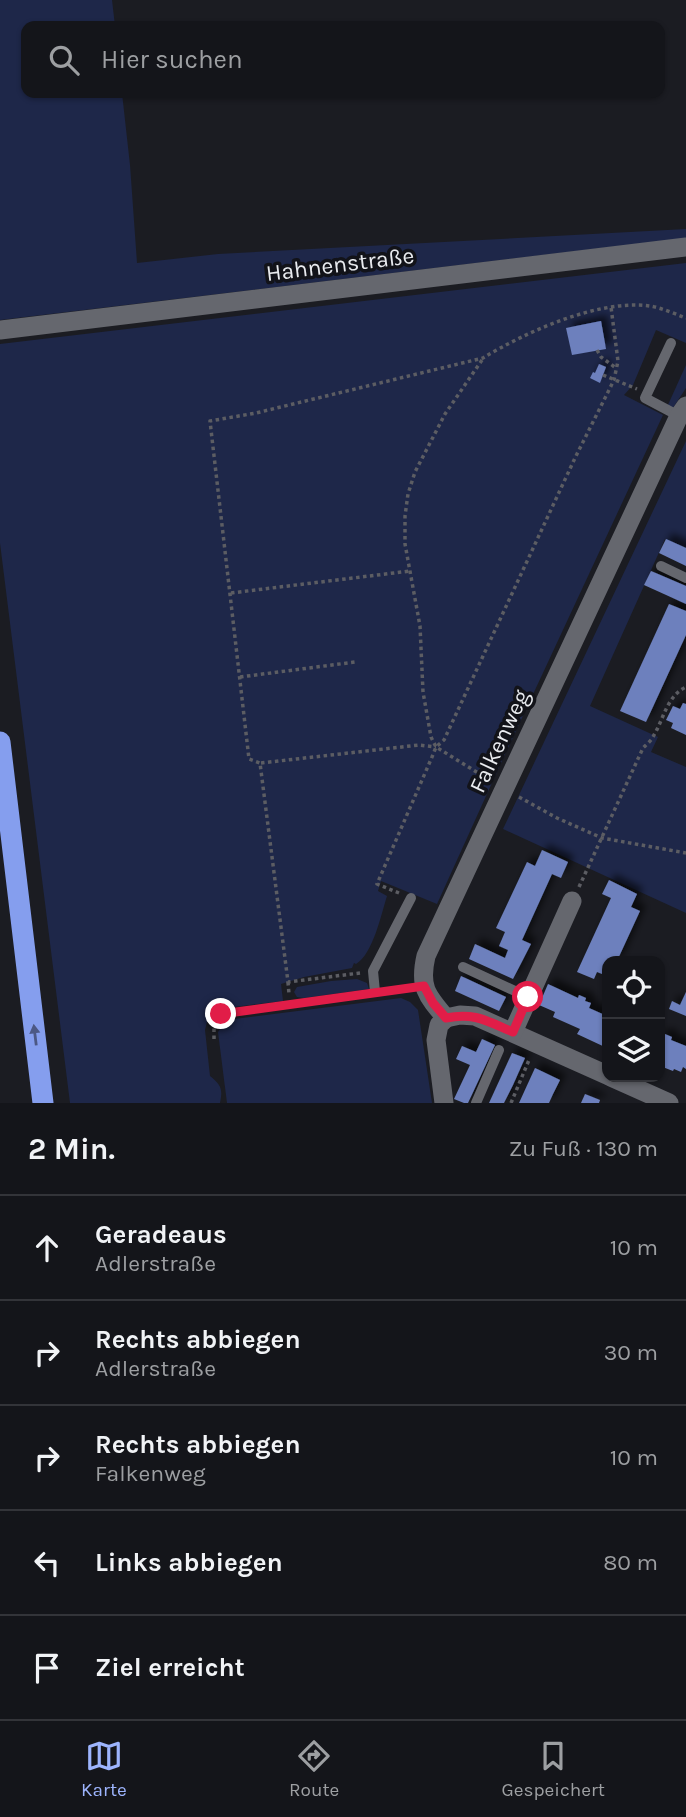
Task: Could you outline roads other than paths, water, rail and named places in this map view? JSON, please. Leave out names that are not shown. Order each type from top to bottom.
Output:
[{"type":"highway","points":[[0,742],[43,1103]]},
{"type":"street","name":"Hahnenstraße","points":[[0,330],[686,247]]},
{"type":"street","name":"Falkenweg","points":[[446,1018],[433,1003],[424,986],[426,956],[683,411]]},
{"type":"street","points":[[513,1032],[572,901]]},
{"type":"street","points":[[444,1103],[436,1040],[439,1025],[446,1018],[460,1015],[475,1016],[602,1073]]},
{"type":"street","points":[[622,1082],[669,1103]]},
{"type":"lane","points":[[671,343],[645,398],[683,411]]},
{"type":"lane","points":[[660,566],[686,578]]},
{"type":"lane","points":[[375,992],[373,971],[411,898]]},
{"type":"lane","points":[[463,967],[528,997]]},
{"type":"lane","points":[[476,1103],[499,1050]]}]
